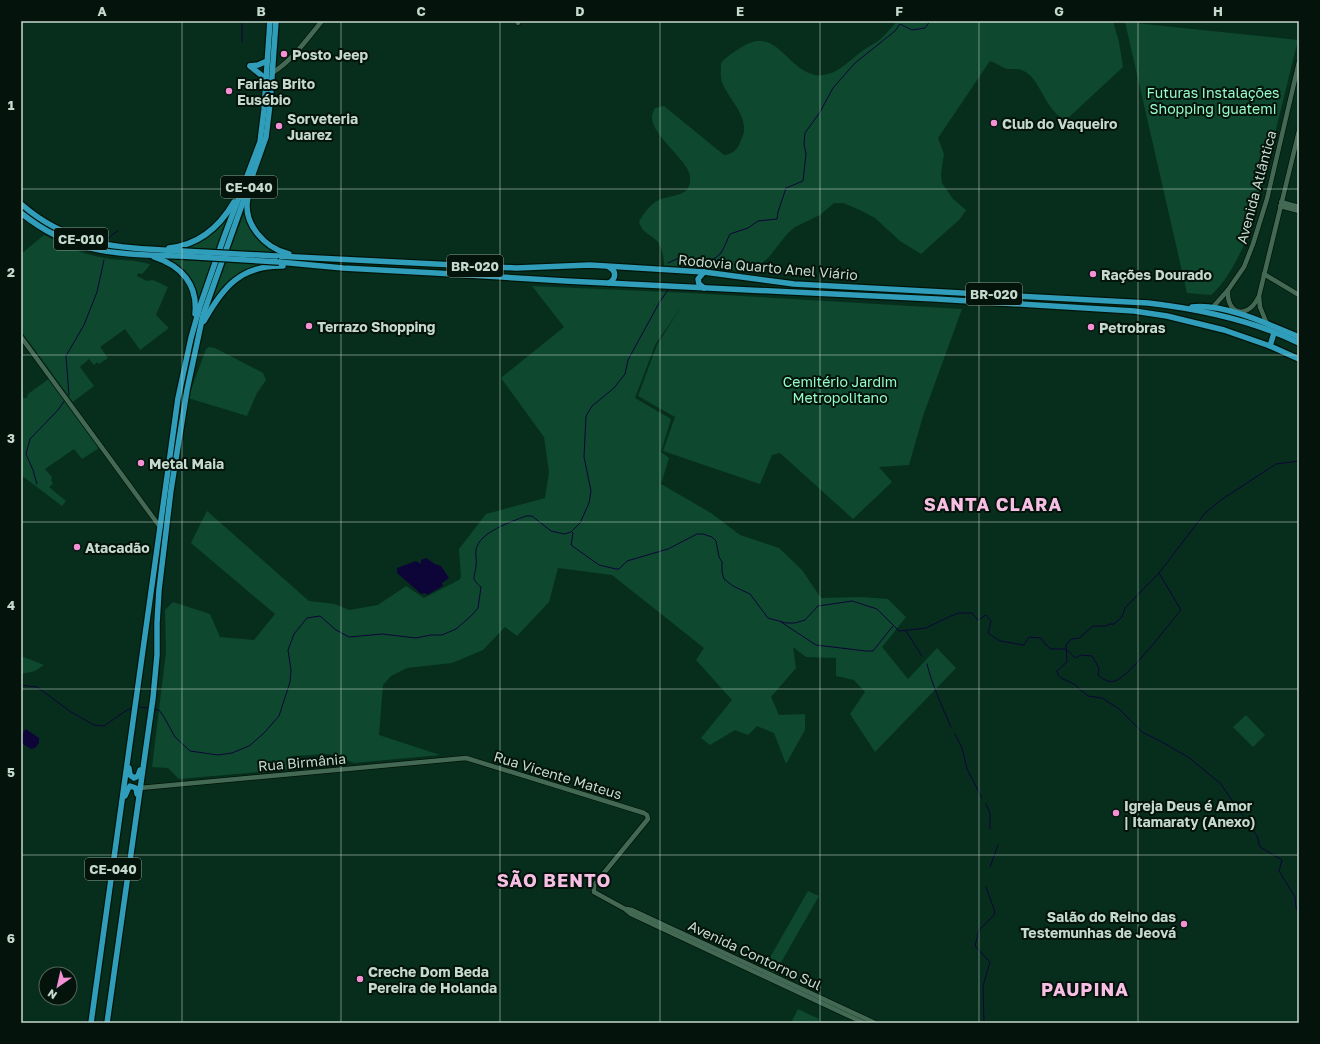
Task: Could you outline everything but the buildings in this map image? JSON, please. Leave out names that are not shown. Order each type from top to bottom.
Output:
[{"type":"highway","name":"CE-040","points":[[107,1023],[153,698],[157,655],[159,590],[166,527],[184,406],[203,315],[248,183],[260,142],[264,110],[270,21]]},
{"type":"highway","name":"CE-040","points":[[91,1023],[178,398],[190,338],[224,237],[248,183],[266,137],[276,21]]},
{"type":"highway","points":[[266,79],[250,66],[258,65],[267,60]]},
{"type":"highway","points":[[148,252],[184,245],[195,241],[211,231],[225,216],[248,183]]},
{"type":"highway","name":"BR-020","points":[[248,183],[248,212],[256,231],[264,242],[277,250],[301,257]]},
{"type":"highway","name":"CE-010","points":[[21,204],[45,222],[66,234],[108,246],[148,252],[173,266],[182,273],[192,287],[196,308],[190,338]]},
{"type":"highway","name":"CE-010","points":[[21,213],[46,230],[76,244],[109,252],[148,252]]},
{"type":"highway","name":"BR-020","points":[[148,252],[316,266]]},
{"type":"highway","name":"BR-020","points":[[182,254],[301,257]]},
{"type":"highway","name":"Rodovia Quarto Anel Viário","points":[[301,257],[516,268],[590,265],[704,272],[794,284],[1148,303],[1188,308],[1234,319],[1299,343]]},
{"type":"highway","points":[[451,264],[451,274]]},
{"type":"highway","points":[[200,328],[221,294],[231,284],[246,274],[262,268],[273,266],[316,266]]},
{"type":"highway","name":"Rodovia Quarto Anel Viário","points":[[316,266],[608,284],[1134,311],[1167,316],[1224,330],[1270,346],[1299,359]]},
{"type":"highway","points":[[607,267],[613,270],[615,275],[613,280],[608,284]]},
{"type":"highway","points":[[704,272],[698,279],[699,284],[704,288]]},
{"type":"highway","points":[[1020,296],[1020,304]]},
{"type":"highway","points":[[1073,299],[1074,308]]},
{"type":"highway","points":[[1188,308],[1213,307],[1267,324],[1299,337]]},
{"type":"highway","points":[[1270,346],[1274,333]]},
{"type":"highway","points":[[128,762],[129,774],[134,778],[139,775],[143,764]]},
{"type":"highway","points":[[122,801],[125,798],[128,788],[133,786],[137,789],[138,802]]},
{"type":"street","points":[[272,73],[290,59],[322,21]]},
{"type":"street","name":"Avenida Atlântica","points":[[1213,307],[1228,290],[1244,267],[1261,220],[1299,62]]},
{"type":"street","name":"Avenida Atlântica","points":[[1267,324],[1261,312],[1259,296],[1299,131]]},
{"type":"street","points":[[1281,204],[1299,208]]},
{"type":"street","points":[[1281,204],[1299,211]]},
{"type":"street","points":[[1264,274],[1299,295]]},
{"type":"street","points":[[1228,290],[1227,295],[1232,305],[1238,311],[1242,312],[1250,309],[1255,304],[1259,296]]},
{"type":"street","points":[[21,333],[143,501],[155,516],[158,518],[162,517]]},
{"type":"street","points":[[21,337],[87,424]]},
{"type":"street","points":[[143,501],[160,527]]},
{"type":"street","name":"Rua Birmânia","points":[[140,788],[466,758]]},
{"type":"street","name":"Rua Vicente Mateus","points":[[466,758],[644,813]]},
{"type":"street","name":"Avenida Contorno Sul","points":[[644,813],[648,816],[646,822],[593,887],[596,894],[625,909],[630,914],[864,1023]]},
{"type":"street","name":"Avenida Contorno Sul","points":[[625,909],[632,910],[875,1023]]},
{"type":"green space","points":[[897,21],[1113,21],[1119,42],[1123,67],[1067,119],[1057,114],[1052,109],[1037,85],[1028,74],[1019,69],[1007,69],[990,61],[938,138],[944,154],[941,173],[942,183],[953,199],[966,210],[960,219],[921,254],[900,241],[875,218],[843,203],[834,203],[820,215],[795,227],[787,234],[769,257],[753,269],[745,271],[664,266],[664,260],[659,243],[645,231],[639,222],[646,210],[657,201],[679,195],[684,192],[690,184],[690,177],[689,172],[680,159],[655,129],[652,117],[655,108],[664,106],[724,155],[731,153],[737,149],[740,143],[744,133],[744,124],[721,80],[721,63],[728,56],[742,47],[754,42],[764,41],[780,50],[805,71],[815,75],[826,74],[840,69],[865,49],[878,41]]},
{"type":"green space","name":"Futuras Instalações Shopping Iguatemi","points":[[1125,22],[1298,40],[1251,230],[1229,273],[1211,295],[1187,293]]},
{"type":"green space","points":[[246,208],[253,228],[259,239],[277,253],[230,250]]},
{"type":"green space","points":[[228,219],[216,249],[183,248],[210,235]]},
{"type":"green space","points":[[44,235],[69,247],[102,258],[136,261],[150,264],[142,274],[138,273],[137,276],[147,281],[153,280],[168,287],[156,315],[169,328],[140,350],[125,329],[100,347],[108,358],[99,364],[97,362],[94,365],[89,359],[80,367],[94,386],[73,402],[21,331],[21,254]]},
{"type":"green space","points":[[165,259],[213,262],[198,305],[196,292]]},
{"type":"green space","points":[[226,262],[266,264],[240,274],[234,278],[211,304]]},
{"type":"green space","name":"Cemitério Jardim Metropolitano","points":[[532,286],[690,293],[962,309],[923,416],[909,465],[879,467],[892,482],[853,519],[780,453],[772,455],[760,484],[663,451],[675,417],[638,396],[657,345],[681,307],[655,345],[635,398],[671,419],[661,452],[669,458],[661,484],[711,513],[740,535],[779,548],[802,570],[821,598],[861,597],[888,599],[906,617],[882,647],[908,679],[937,648],[956,668],[875,752],[850,714],[865,692],[854,680],[836,676],[836,658],[806,657],[793,647],[796,668],[771,697],[779,715],[805,714],[805,730],[786,764],[774,733],[757,726],[748,735],[735,730],[710,745],[701,738],[732,700],[696,660],[704,648],[612,575],[558,568],[549,602],[517,636],[505,627],[483,650],[452,663],[407,668],[391,676],[383,685],[379,735],[440,755],[354,763],[329,754],[292,756],[303,768],[179,779],[168,768],[152,767],[166,652],[165,610],[173,602],[210,614],[220,637],[254,640],[275,614],[191,543],[207,511],[309,601],[335,604],[349,610],[378,605],[406,586],[424,598],[459,580],[461,577],[459,549],[486,514],[545,498],[549,472],[544,437],[501,378],[564,327]]},
{"type":"green space","points":[[209,347],[215,348],[263,373],[266,380],[257,393],[247,416],[188,398],[206,349]]},
{"type":"green space","points":[[50,378],[99,448],[82,459],[74,449],[45,469],[52,477],[51,480],[53,484],[49,487],[66,501],[62,506],[21,475],[21,386],[23,398],[27,398],[28,394]]},
{"type":"green space","points":[[21,656],[44,665],[35,671],[21,674]]},
{"type":"green space","points":[[1246,715],[1265,735],[1253,747],[1233,727]]},
{"type":"green space","points":[[808,891],[819,896],[775,973],[764,968]]},
{"type":"green space","points":[[798,1009],[819,1019],[817,1023],[791,1023]]},
{"type":"shaded area","points":[[426,558],[441,566],[449,578],[442,583],[443,586],[427,595],[425,593],[421,594],[397,573],[397,568],[416,561],[421,564],[421,560]]},
{"type":"shaded area","points":[[26,729],[39,738],[39,743],[35,748],[31,749],[21,743],[23,732]]},
{"type":"waterway","points":[[242,21],[242,42]]},
{"type":"waterway","points":[[668,263],[681,257],[696,262],[716,258],[720,254],[730,234],[748,228],[758,221],[777,219],[786,188],[803,181],[806,154],[804,144],[805,133],[820,112],[833,88],[855,63],[895,31],[900,24],[912,30],[925,28],[930,21]]},
{"type":"waterway","points":[[108,239],[118,231]]},
{"type":"waterway","points":[[69,395],[66,356],[84,325],[97,292],[104,260]]},
{"type":"waterway","points":[[153,709],[159,710],[175,737],[190,751],[218,755],[232,753],[249,746],[263,734],[279,716],[290,682],[291,670],[288,650],[294,634],[307,618],[320,616],[336,630],[349,637],[382,634],[416,638],[431,635],[442,635],[456,629],[478,608],[481,587],[475,581],[474,577],[476,550],[478,544],[483,538],[496,528],[526,516],[532,516],[551,531],[564,534],[571,532],[580,523],[589,503],[591,491],[584,457],[586,416],[592,406],[614,388],[625,374],[628,360],[659,303],[668,290]]},
{"type":"waterway","points":[[37,484],[26,454],[30,439],[58,410],[65,400]]},
{"type":"waterway","points":[[1299,461],[1276,464],[1221,500],[1205,513],[1159,573],[1125,608],[1122,617],[1114,624],[1106,626],[1093,626],[1079,638],[1069,641],[1066,645],[1067,662],[1057,671],[1061,678],[1074,684],[1088,696],[1102,698],[1119,709],[1142,732],[1188,757],[1220,783],[1257,836],[1260,847],[1282,860],[1279,871],[1295,897],[1299,915]]},
{"type":"waterway","points":[[572,532],[571,545],[599,565],[616,569],[619,569],[627,561],[668,549],[697,534],[703,534],[712,537],[716,541],[719,557],[722,562],[724,579],[733,586],[750,594],[768,618],[786,623],[795,623],[805,620],[818,606],[852,601],[877,609],[899,631],[926,628],[959,613],[972,613],[978,620],[986,615],[991,621],[988,633],[1000,641],[1024,645],[1029,637],[1041,638],[1051,649],[1066,649],[1075,658],[1081,655],[1092,656],[1099,668],[1098,675],[1108,681],[1115,681],[1122,677],[1149,649],[1181,610],[1159,573]]},
{"type":"waterway","points":[[781,622],[816,645],[866,651],[873,651],[893,626]]},
{"type":"waterway","points":[[906,631],[922,656]]},
{"type":"waterway","points":[[927,664],[934,688],[951,727]]},
{"type":"waterway","points":[[21,685],[37,687],[71,712],[94,725],[104,726],[133,707]]},
{"type":"waterway","points":[[138,707],[148,708]]},
{"type":"waterway","points":[[955,734],[962,748],[967,769],[982,798]]},
{"type":"waterway","points":[[986,804],[990,813],[990,829]]},
{"type":"waterway","points":[[990,867],[998,845]]},
{"type":"waterway","points":[[984,1023],[983,986],[990,962],[975,946],[979,930],[994,915],[995,912],[986,887]]},
{"type":"place","name":"Posto Jeep","points":[[284,54]]},
{"type":"place","name":"Farias Brito Eusébio","points":[[229,91]]},
{"type":"place","name":"Club do Vaqueiro","points":[[994,123]]},
{"type":"place","name":"Sorveteria Juarez","points":[[279,126]]},
{"type":"place","name":"Rações Dourado","points":[[1093,274]]},
{"type":"place","name":"Terrazo Shopping","points":[[309,326]]},
{"type":"place","name":"Petrobras","points":[[1091,327]]},
{"type":"place","name":"Metal Maia","points":[[141,463]]},
{"type":"place","name":"Atacadão","points":[[77,547]]},
{"type":"place","name":"Igreja Deus é Amor | Itamaraty (Anexo)","points":[[1116,813]]},
{"type":"place","name":"Salão do Reino das Testemunhas de Jeová","points":[[1184,924]]},
{"type":"place","name":"Creche Dom Beda Pereira de Holanda","points":[[360,979]]},
{"type":"district","name":"SANTA CLARA","points":[[993,504]]},
{"type":"district","name":"SÃO BENTO","points":[[554,880]]},
{"type":"district","name":"PAUPINA","points":[[1085,989]]}]
